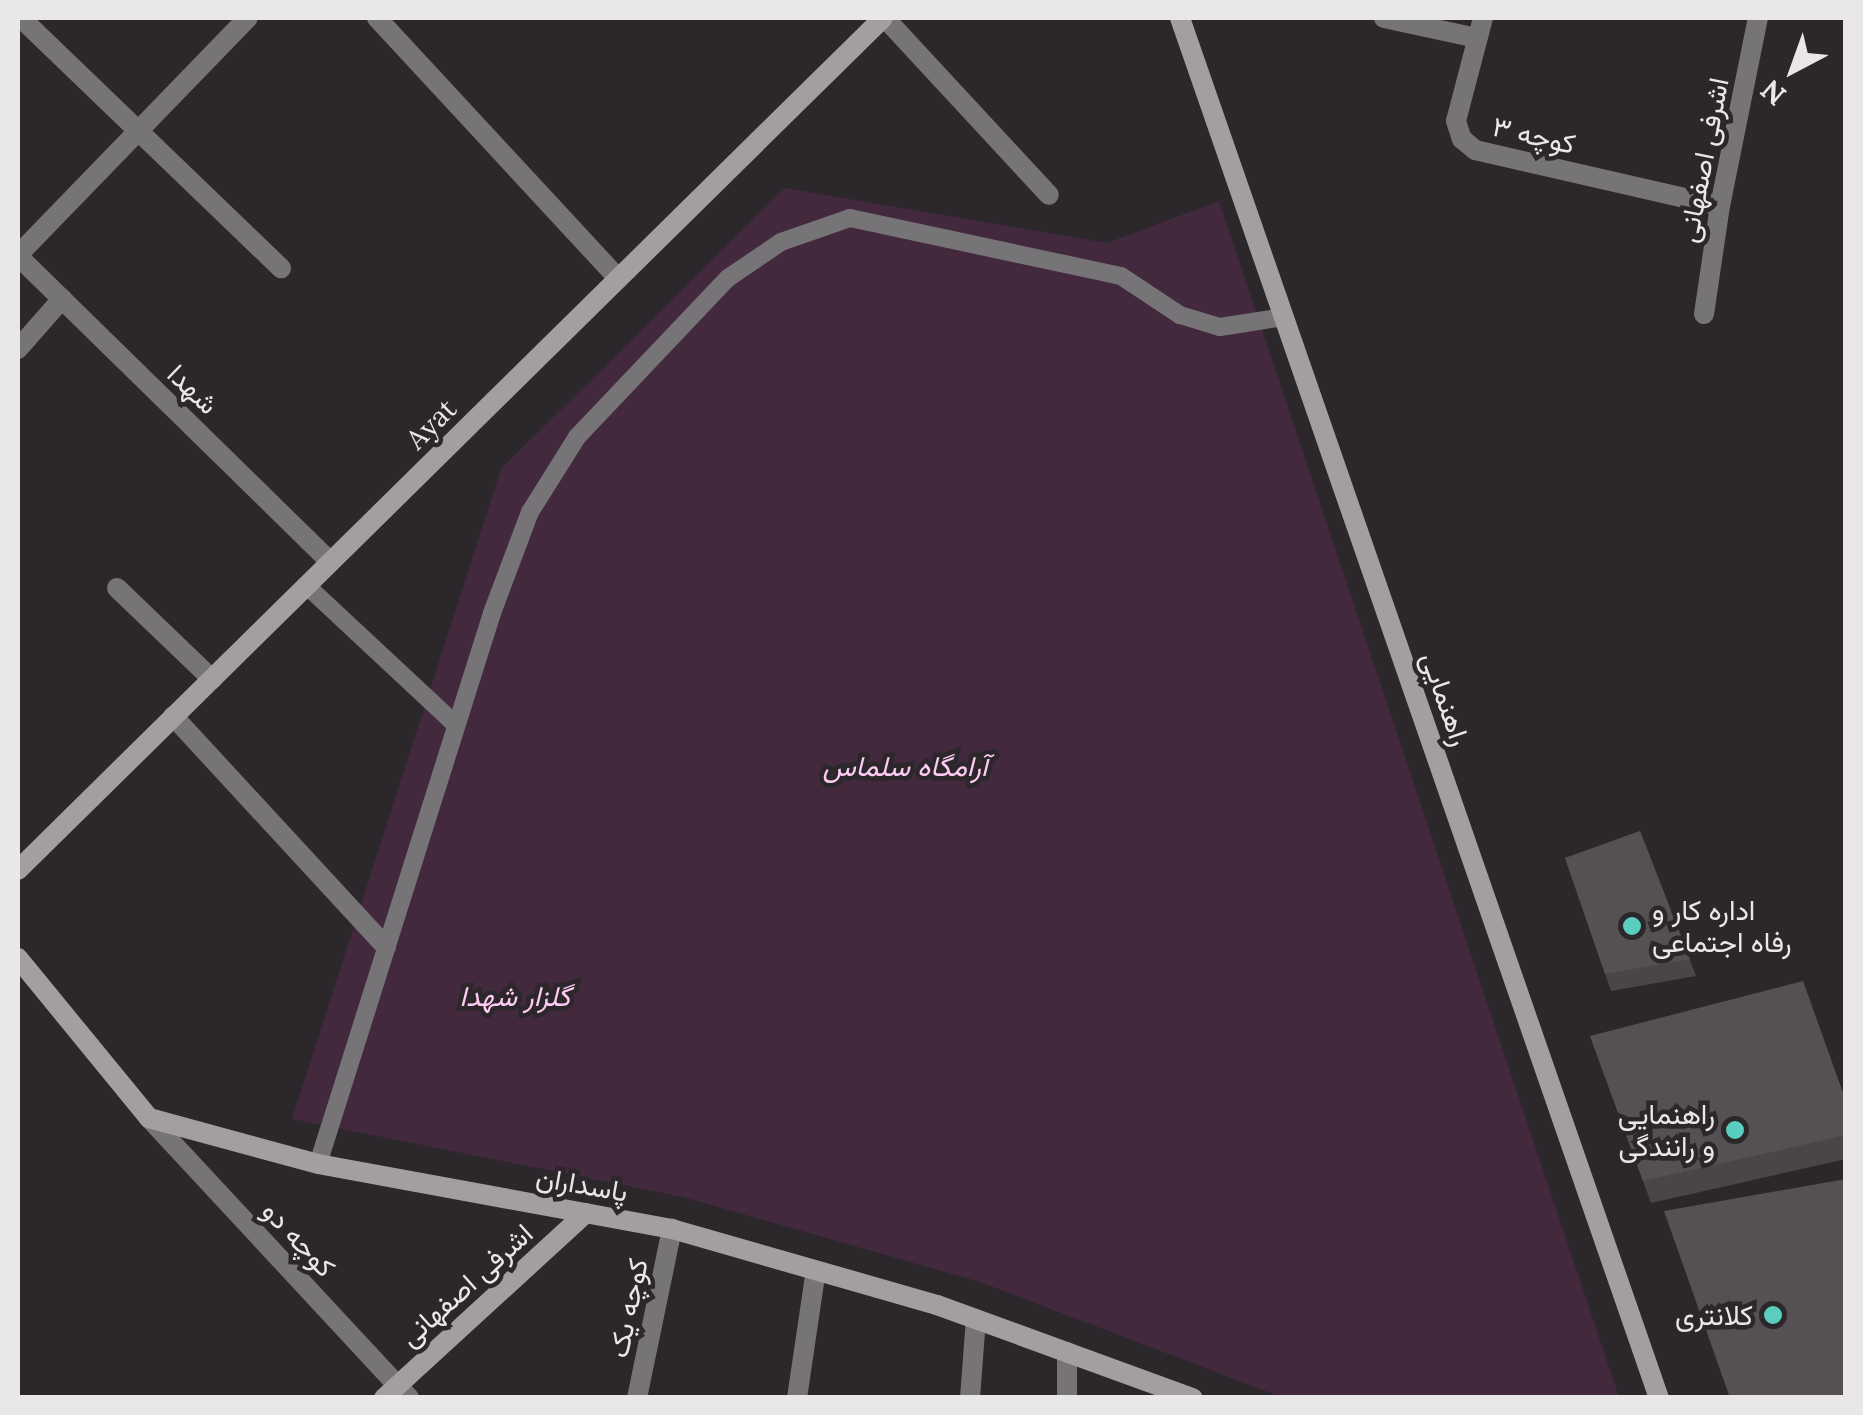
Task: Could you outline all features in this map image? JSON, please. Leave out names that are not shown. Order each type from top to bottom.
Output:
[{"type":"street","points":[[21,18],[282,268]]},
{"type":"street","points":[[18,255],[248,18]]},
{"type":"street","points":[[377,18],[618,278]]},
{"type":"street","points":[[884,18],[1049,195]]},
{"type":"street","name":"Ayat","points":[[18,870],[884,18]]},
{"type":"street","name":"راهنمایی","points":[[1180,18],[1660,1398]]},
{"type":"street","points":[[1384,18],[1480,28]]},
{"type":"street","name":"اشرفی اصفهانی","points":[[1704,314],[1720,206],[1758,18]]},
{"type":"street","name":"کوچه ۳","points":[[1480,28],[1456,120],[1462,139],[1475,150],[1720,206]]},
{"type":"street","name":"شهدا","points":[[18,255],[330,562]]},
{"type":"street","points":[[18,349],[62,299]]},
{"type":"street","points":[[117,588],[212,678]]},
{"type":"street","points":[[173,716],[386,947]]},
{"type":"street","points":[[18,958],[149,1118]]},
{"type":"street","name":"پاسداران","points":[[149,1118],[318,1164],[672,1229],[976,1319],[1185,1396]]},
{"type":"street","name":"کوچه دو","points":[[149,1118],[397,1393]]},
{"type":"street","name":"اشرفی اصفهانی","points":[[397,1393],[586,1213]]},
{"type":"street","name":"کوچه یک","points":[[637,1398],[672,1229]]},
{"type":"street","points":[[797,1398],[816,1270]]},
{"type":"street","points":[[970,1398],[976,1319]]},
{"type":"street","points":[[1067,1352],[1068,1398]]},
{"type":"lane","points":[[318,1164],[456,725],[530,512],[576,437],[728,278],[781,242],[850,218],[1121,276],[1180,315],[1220,326],[1284,316]]},
{"type":"lane","points":[[306,585],[456,725]]},
{"type":"green space","name":"آرامگاه سلماس","points":[[785,188],[1107,243],[1219,201],[1619,1397],[1281,1397],[980,1282],[683,1197],[292,1119],[501,469]]},
{"type":"building","name":"اداره کار و رفاه اجتماعی","points":[[1640,831],[1690,959],[1605,974],[1565,858]]},
{"type":"building","name":"راهنمایی و رانندگی","points":[[1803,981],[1846,1101],[1846,1135],[1643,1181],[1590,1036]]},
{"type":"building","name":"کلانتری","points":[[1846,1179],[1846,1398],[1730,1398],[1664,1211]]},
{"type":"place","name":"اداره کار و رفاه اجتماعی","points":[[1632,926]]},
{"type":"place","name":"راهنمایی و رانندگی","points":[[1735,1130]]},
{"type":"place","name":"کلانتری","points":[[1773,1315]]},
{"type":"park label","name":"گلزار شهدا","points":[[515,996]]}]
